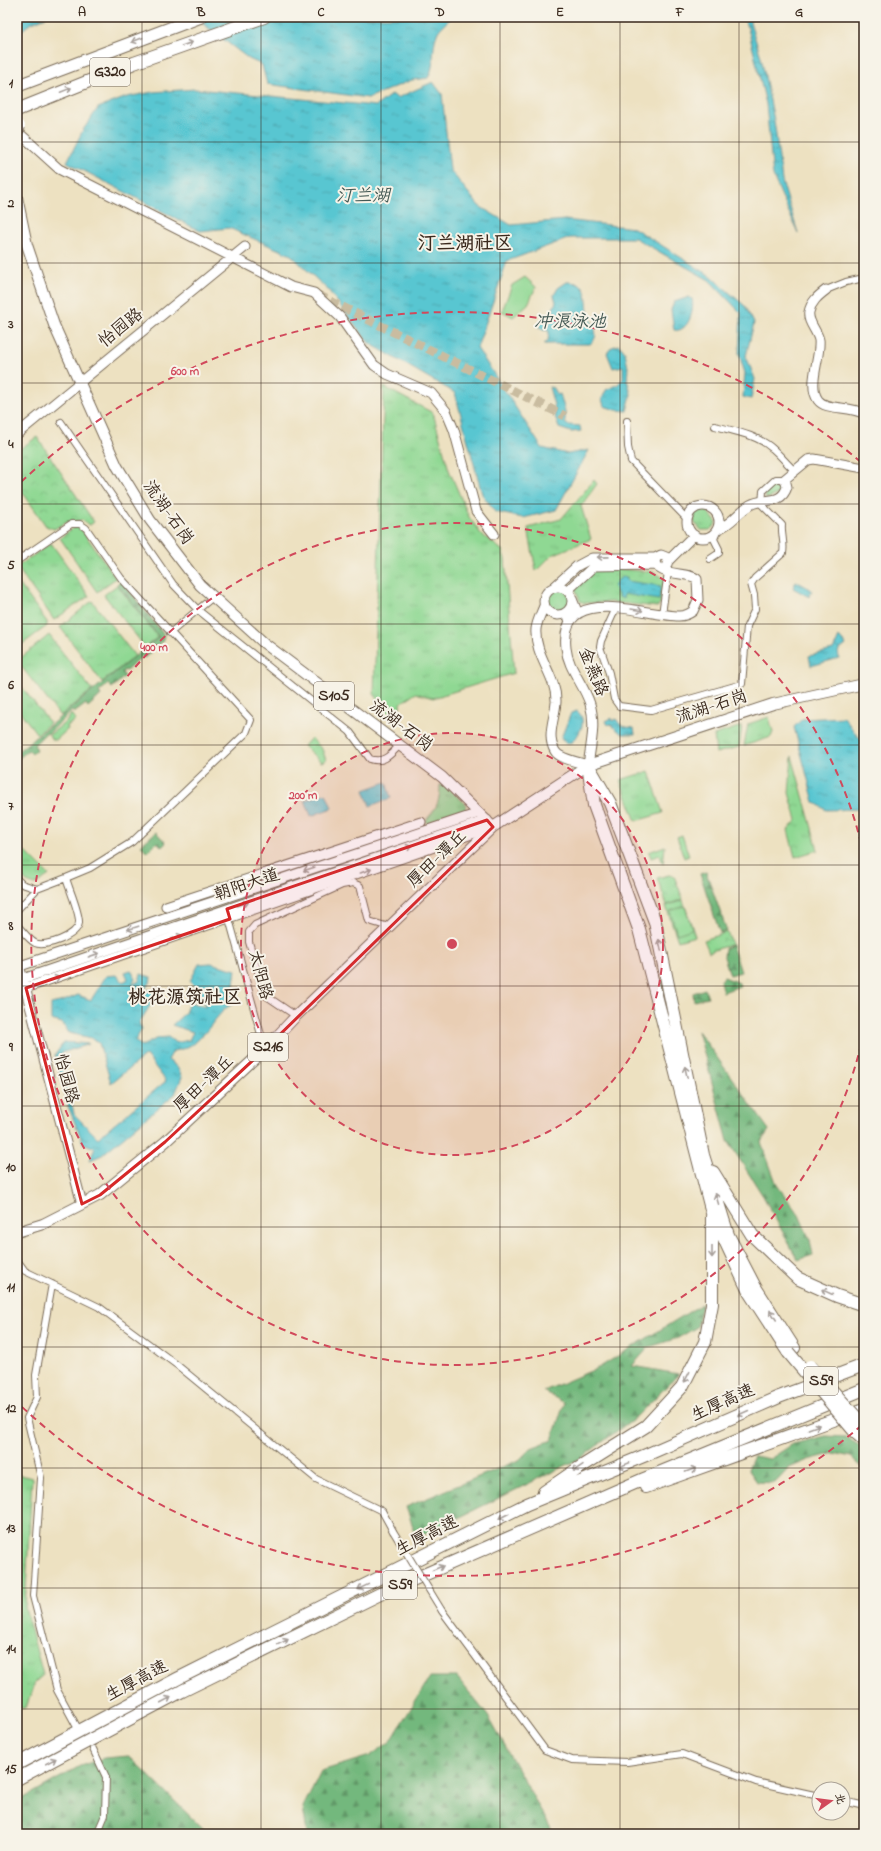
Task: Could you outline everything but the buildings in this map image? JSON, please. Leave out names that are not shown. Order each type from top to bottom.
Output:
[{"type":"highway","name":"G320","points":[[17,86],[200,17]]},
{"type":"highway","name":"G320","points":[[17,110],[134,63],[264,17]]},
{"type":"highway","points":[[18,129],[23,117],[49,96]]},
{"type":"highway","points":[[588,765],[610,803],[655,922],[703,1155],[728,1235],[755,1287],[791,1350]]},
{"type":"highway","points":[[588,765],[594,805],[639,929],[712,1213],[749,1292],[791,1350],[862,1432]]},
{"type":"highway","points":[[703,1155],[752,1235],[797,1278],[837,1296],[864,1305]]},
{"type":"highway","points":[[527,1504],[579,1468],[646,1426],[682,1386],[705,1342],[712,1304],[712,1213]]},
{"type":"highway","name":"生厚高速","points":[[17,1764],[179,1678],[527,1504],[646,1455],[779,1397],[864,1365]]},
{"type":"highway","name":"生厚高速","points":[[17,1779],[182,1691],[380,1594],[644,1479],[864,1389]]},
{"type":"highway","points":[[536,1526],[864,1409]]},
{"type":"main road","name":"流湖-石岗","points":[[17,197],[29,252],[54,325],[117,466],[150,520],[200,585],[264,644],[442,777],[490,823],[588,765],[772,704],[864,684]]},
{"type":"main road","name":"厚田-潭丘","points":[[17,1232],[43,1224],[100,1195],[165,1142],[265,1049],[296,1016],[389,927],[490,823]]},
{"type":"street","points":[[18,129],[59,169],[291,287],[314,293],[340,317],[374,365],[387,374],[431,393],[446,411],[454,430],[476,511],[494,534]]},
{"type":"street","name":"怡园路","points":[[17,434],[245,247]]},
{"type":"street","points":[[864,278],[846,282],[826,290],[818,296],[809,312],[810,322],[819,340],[815,365],[815,393],[818,400],[822,404],[853,409],[864,414]]},
{"type":"street","points":[[627,421],[628,447],[631,461],[687,519],[689,529],[693,534],[704,538],[710,537],[718,529],[727,526],[750,505],[762,501],[774,501],[782,497],[787,487],[785,479]]},
{"type":"street","points":[[62,422],[173,584],[198,610],[350,732],[370,759],[381,761],[388,757],[400,745]]},
{"type":"street","points":[[715,426],[740,432],[763,442],[772,448],[795,471]]},
{"type":"street","points":[[616,608],[601,641],[600,647],[610,673],[614,699],[620,706],[651,710],[742,684],[747,626],[755,609],[754,595],[750,584],[783,553],[784,547],[781,537],[782,525],[765,509],[762,501],[765,487],[776,479],[785,479],[808,460],[814,459],[864,468]]},
{"type":"street","points":[[687,519],[689,514],[698,507],[708,506],[717,513],[719,518],[718,529],[714,539],[719,549],[719,553],[710,559]]},
{"type":"street","points":[[17,561],[64,528],[71,524],[80,524],[92,534],[121,578],[170,633],[178,639],[245,712],[250,720],[246,733],[132,842],[90,868],[37,889],[17,910]]},
{"type":"street","points":[[663,614],[666,566],[693,534]]},
{"type":"street","name":"金燕路","points":[[571,598],[581,607],[616,608],[680,616],[687,615],[696,608],[699,587],[697,579],[666,566],[592,558],[577,566],[554,587],[546,592],[544,596],[546,608],[540,628],[544,649],[555,674],[558,686],[559,709],[555,742],[562,752],[588,765]]},
{"type":"street","name":"金燕路","points":[[546,608],[554,615],[563,614],[570,608],[571,598],[594,566],[666,566]]},
{"type":"street","name":"金燕路","points":[[554,587],[564,588],[576,609],[566,624],[560,637],[564,659],[586,702],[590,721],[588,765]]},
{"type":"street","points":[[170,633],[213,597]]},
{"type":"street","name":"金燕路","points":[[588,765],[593,730],[590,703],[569,663],[566,649],[566,633],[569,624],[580,613],[596,607]]},
{"type":"street","name":"朝阳大道","points":[[18,965],[479,813]]},
{"type":"street","points":[[166,906],[421,822]]},
{"type":"street","points":[[21,990],[230,919],[490,823]]},
{"type":"street","name":"朝阳大道","points":[[20,980],[291,887],[490,823]]},
{"type":"street","points":[[17,925],[33,942],[40,944],[70,936],[75,932],[79,921],[66,878]]},
{"type":"street","points":[[17,879],[22,884],[37,889]]},
{"type":"street","points":[[296,1016],[265,995],[249,942],[249,932],[255,925],[342,884],[353,883],[360,886],[369,921],[389,927]]},
{"type":"street","points":[[291,887],[306,901]]},
{"type":"street","name":"太阳路","points":[[227,909],[265,1049]]},
{"type":"street","name":"怡园路","points":[[18,965],[21,990],[82,1204]]},
{"type":"street","points":[[17,1260],[25,1271],[99,1306],[176,1365],[316,1479],[382,1511],[393,1532],[442,1611],[545,1750],[572,1760],[627,1762],[682,1754],[756,1782],[811,1794]]},
{"type":"street","points":[[52,1284],[36,1376],[37,1397],[27,1418],[41,1478],[33,1596],[57,1690],[77,1727]]},
{"type":"street","points":[[93,1749],[106,1777],[105,1815],[97,1834]]},
{"type":"street","points":[[851,1803],[861,1805],[864,1808]]},
{"type":"highlighted area","points":[[487,820],[493,827],[265,1049],[165,1142],[100,1195],[82,1204],[26,988],[230,919],[227,909]]},
{"type":"green space","points":[[525,277],[536,287],[528,304],[513,317],[502,311],[512,285]]},
{"type":"green space","points":[[384,387],[433,413],[449,470],[469,517],[481,534],[502,550],[505,559],[514,673],[433,698],[416,693],[402,702],[394,719],[374,694]]},
{"type":"green space","points":[[37,437],[94,522],[90,525],[82,520],[67,522],[54,529],[46,526],[17,484],[17,451]]},
{"type":"green space","points":[[594,480],[597,484],[581,506],[591,539],[552,555],[536,571],[528,528],[561,519]]},
{"type":"green space","points":[[776,482],[783,486],[782,492],[766,499],[765,492]]},
{"type":"green space","points":[[704,507],[717,523],[710,530],[701,530],[694,522],[695,514]]},
{"type":"green space","points":[[76,526],[81,529],[116,578],[97,592],[60,538]]},
{"type":"green space","points":[[51,543],[89,596],[54,620],[17,567]]},
{"type":"green space","points":[[605,568],[654,572],[665,579],[660,605],[657,607],[612,602],[584,603],[580,601],[575,588],[595,570]]},
{"type":"green space","points":[[121,580],[164,635],[162,642],[144,658],[143,655],[126,671],[124,670],[122,673],[125,676],[112,688],[108,684],[99,692],[101,695],[88,707],[86,704],[74,713],[72,711],[48,734],[46,733],[34,745],[37,749],[32,754],[28,750],[17,760],[17,752],[159,637],[117,584]]},
{"type":"green space","points":[[17,581],[47,622],[47,626],[17,648]]},
{"type":"green space","points":[[117,585],[158,637],[145,647],[104,595]]},
{"type":"green space","points":[[558,588],[563,589],[569,595],[569,605],[563,611],[558,612],[553,611],[547,605],[546,600],[547,595],[553,589]]},
{"type":"green space","points":[[92,601],[135,656],[102,682],[60,627]]},
{"type":"green space","points":[[49,635],[92,690],[60,716],[17,661]]},
{"type":"green space","points":[[17,681],[50,723],[37,734],[17,708]]},
{"type":"green space","points":[[71,714],[76,720],[67,726],[68,729],[56,740],[52,740],[49,735],[67,721]]},
{"type":"green space","points":[[769,717],[773,732],[771,737],[744,746],[748,724]]},
{"type":"green space","points":[[742,726],[739,747],[716,753],[714,735]]},
{"type":"green space","points":[[311,738],[322,749],[326,760],[321,762],[304,746]]},
{"type":"green space","points":[[792,756],[818,850],[795,857],[788,830],[797,820],[789,793]]},
{"type":"green space","points":[[649,771],[663,813],[636,821],[620,780]]},
{"type":"green space","points":[[440,785],[444,785],[466,804],[467,813],[428,827],[426,820],[433,812],[437,804]]},
{"type":"green space","points":[[156,832],[166,843],[162,847],[157,842],[147,852],[141,845]]},
{"type":"green space","points":[[682,835],[689,856],[684,858],[677,837]]},
{"type":"green space","points":[[665,846],[663,864],[660,855],[651,858],[649,852]]},
{"type":"green space","points":[[25,851],[49,875],[35,885],[27,882],[17,873],[17,858]]},
{"type":"green space","points":[[706,872],[727,931],[720,933],[700,874]]},
{"type":"green space","points":[[669,875],[674,876],[683,899],[667,905],[657,878]]},
{"type":"green space","points":[[683,900],[695,936],[678,941],[666,906]]},
{"type":"green space","points":[[685,906],[692,929],[677,934],[670,911]]},
{"type":"green space","points":[[727,932],[732,944],[709,952],[704,940]]},
{"type":"green space","points":[[732,945],[741,972],[730,975],[724,957],[725,948]]},
{"type":"green space","points":[[724,977],[739,983],[740,986],[723,992],[720,982]]},
{"type":"green space","points":[[705,989],[708,997],[694,1001],[693,993]]},
{"type":"green space","points":[[698,1031],[769,1130],[761,1142],[777,1185],[799,1215],[810,1240],[813,1255],[798,1260],[763,1196],[728,1141]]},
{"type":"green space","points":[[702,1304],[697,1327],[678,1338],[649,1347],[632,1366],[679,1374],[637,1416],[581,1458],[417,1538],[406,1507],[519,1460],[531,1448],[552,1440],[564,1403],[544,1391],[600,1367]]},
{"type":"green space","points":[[826,1436],[845,1437],[862,1447],[864,1449],[864,1469],[851,1457],[834,1453],[808,1460],[789,1468],[775,1483],[757,1482],[748,1469],[754,1456],[770,1459],[793,1444]]},
{"type":"green space","points":[[17,1474],[32,1478],[25,1608],[43,1675],[35,1682],[26,1708],[17,1708]]},
{"type":"green space","points":[[430,1677],[457,1677],[488,1716],[554,1834],[307,1834],[303,1807],[321,1771],[370,1756],[391,1741]]},
{"type":"green space","points":[[129,1756],[208,1834],[17,1834],[17,1802],[80,1766],[104,1758]]},
{"type":"water","points":[[17,17],[46,17],[31,23],[17,34]]},
{"type":"water","points":[[194,17],[452,17],[441,27],[437,34],[434,45],[432,67],[428,78],[412,80],[368,98],[267,84],[262,65],[249,59]]},
{"type":"water","points":[[741,17],[750,17],[750,23],[761,57],[774,120],[782,181],[798,233],[773,176],[766,104],[747,24]]},
{"type":"water","name":"汀兰湖","points":[[433,82],[442,94],[450,170],[479,206],[511,225],[565,220],[634,228],[709,275],[745,306],[754,323],[746,356],[755,379],[751,399],[743,397],[745,373],[739,354],[741,313],[709,280],[635,238],[570,238],[507,261],[477,348],[542,448],[568,454],[589,450],[556,510],[523,518],[495,512],[482,494],[455,393],[369,343],[329,291],[291,255],[229,228],[200,231],[67,162],[83,130],[98,108],[127,97],[153,92],[195,89],[376,106],[392,94],[397,98]]},
{"type":"water","name":"冲浪泳池","points":[[567,282],[579,284],[585,290],[589,315],[596,332],[594,340],[590,344],[544,344],[548,341],[549,331],[539,328],[540,323],[550,316],[556,302],[554,295],[558,288]]},
{"type":"water","points":[[689,297],[692,299],[693,304],[689,320],[683,328],[674,330],[671,310],[674,302]]},
{"type":"water","points":[[619,345],[625,352],[628,368],[627,380],[631,394],[627,411],[616,410],[604,406],[602,399],[606,390],[617,385],[623,379],[623,366],[613,368],[607,353],[612,347]]},
{"type":"water","points":[[549,387],[554,388],[557,395],[560,394],[565,411],[565,423],[568,425],[580,426],[581,431],[571,432],[559,428]]},
{"type":"water","points":[[622,577],[627,577],[627,581],[661,586],[659,600],[624,594],[623,599],[619,597],[614,586]]},
{"type":"water","points":[[796,581],[812,590],[809,597],[793,588]]},
{"type":"water","points":[[839,637],[846,645],[838,651],[839,658],[811,666],[809,656],[833,650]]},
{"type":"water","points":[[577,711],[582,719],[582,727],[575,739],[572,742],[567,743],[561,738],[571,713]]},
{"type":"water","points":[[844,717],[857,736],[864,740],[864,809],[826,810],[814,802],[794,727],[802,719]]},
{"type":"water","points":[[612,718],[612,721],[616,719],[624,726],[634,728],[635,734],[622,734],[610,724],[608,725],[606,721]]},
{"type":"water","points":[[386,782],[391,798],[370,806],[364,790]]},
{"type":"water","points":[[326,793],[332,808],[311,816],[305,800]]},
{"type":"water","points":[[211,963],[236,970],[234,989],[236,1001],[234,1004],[225,1009],[197,1041],[182,1049],[173,1051],[168,1060],[177,1067],[182,1077],[175,1094],[102,1155],[90,1160],[95,1148],[83,1143],[68,1106],[55,1055],[64,1042],[89,1044],[61,1053],[74,1114],[98,1138],[166,1081],[146,1055],[111,1083],[99,1043],[91,1038],[69,1033],[62,1023],[51,1020],[51,1004],[64,1001],[78,995],[91,1000],[106,976],[117,975],[123,982],[128,979],[125,972],[131,970],[135,978],[132,985],[139,981],[141,974],[151,977],[150,983],[140,994],[148,990],[157,990],[155,998],[139,1023],[142,1029],[135,1041],[142,1046],[158,1038],[168,1037],[176,1043],[189,1040],[193,1032],[172,1025],[185,1013],[189,1002],[206,1007],[200,992],[190,981],[199,964]]},
{"type":"tunnel","points":[[318,295],[565,416]]},
{"type":"district","name":"汀兰湖社区","points":[[465,244]]},
{"type":"district","name":"桃花源筑社区","points":[[185,998]]}]
